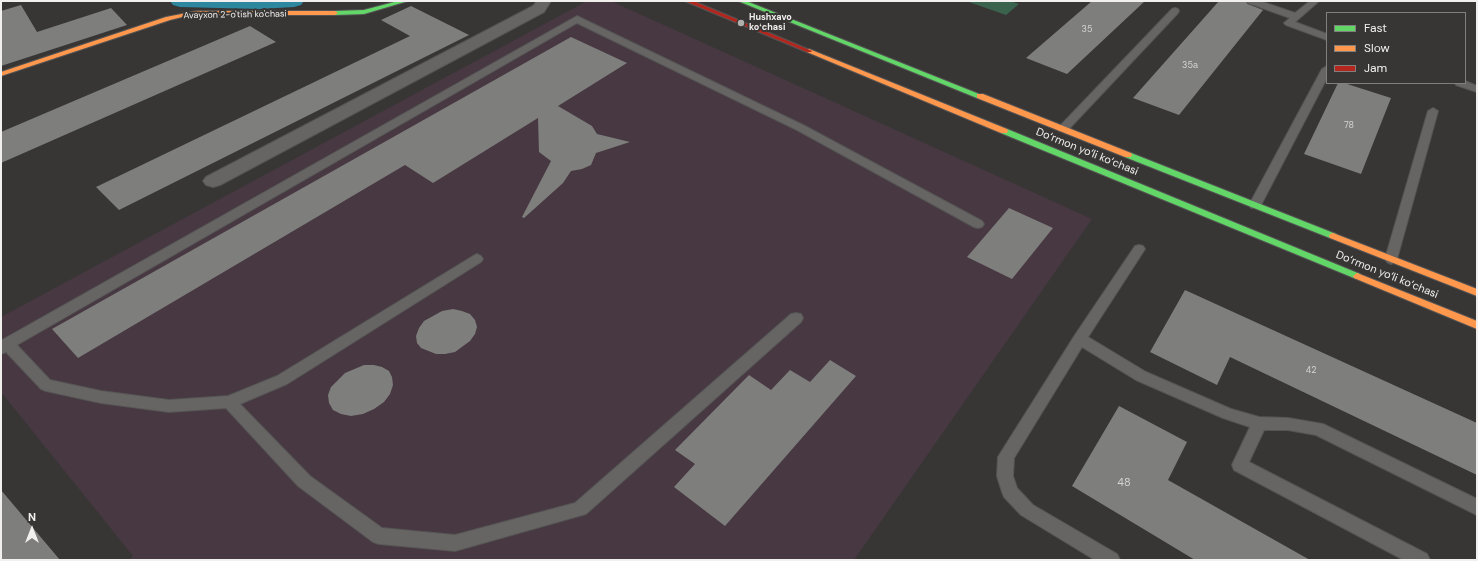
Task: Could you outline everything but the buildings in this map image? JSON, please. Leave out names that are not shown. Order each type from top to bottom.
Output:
[{"type":"main road","name":"Avayxon 2-o'tish ko'chasi","points":[[1,74],[168,18],[182,15],[197,13],[364,12],[406,1]]},
{"type":"main road","name":"Do‘rmon yo‘li ko‘chasi","points":[[688,1],[1477,325]]},
{"type":"main road","name":"Do‘rmon yo‘li ko‘chasi","points":[[741,1],[1477,293]]},
{"type":"street","points":[[214,181],[539,8],[544,1]]},
{"type":"lane","points":[[1251,1],[1296,17]]},
{"type":"lane","points":[[1315,1],[1289,23],[1326,37]]},
{"type":"lane","points":[[1063,129],[1175,11]]},
{"type":"lane","points":[[477,259],[282,380],[229,402],[169,406],[102,397],[46,385],[4,346],[577,19],[801,128],[978,224]]},
{"type":"lane","points":[[1255,205],[1326,71]]},
{"type":"lane","points":[[1463,84],[1477,89]]},
{"type":"lane","points":[[1391,259],[1433,111]]},
{"type":"lane","points":[[1111,560],[1027,510],[1010,492],[1004,476],[1006,457],[1140,249]]},
{"type":"lane","points":[[229,402],[304,481],[379,536],[455,543],[580,509],[796,318]]},
{"type":"lane","points":[[1080,340],[1141,376],[1228,414],[1259,423],[1288,424],[1318,429],[1477,506]]},
{"type":"lane","points":[[1259,423],[1240,465],[1421,560]]},
{"type":"shaded area","points":[[587,1],[611,1],[1092,219],[854,560],[128,560],[133,556],[1,392],[1,317]]},
{"type":"green space","points":[[966,1],[1010,1],[1019,4],[1006,15]]},
{"type":"waterway","points":[[180,1],[259,3],[294,1]]},
{"type":"traffic: fast","points":[[335,13],[364,12],[405,1]]},
{"type":"traffic: fast","points":[[741,1],[980,96]]},
{"type":"traffic: fast","points":[[1004,131],[1357,276]]},
{"type":"traffic: fast","points":[[1128,155],[1333,236]]},
{"type":"traffic: slow","points":[[1,74],[168,18],[182,15],[197,13],[335,13]]},
{"type":"traffic: slow","points":[[809,51],[1004,131]]},
{"type":"traffic: slow","points":[[980,96],[1128,155]]},
{"type":"traffic: slow","points":[[1333,236],[1477,293]]},
{"type":"traffic: slow","points":[[1357,276],[1477,325]]},
{"type":"traffic: jam","points":[[688,1],[809,51]]},
{"type":"place","name":"Hushxavo koʻchasi","points":[[741,23]]}]
